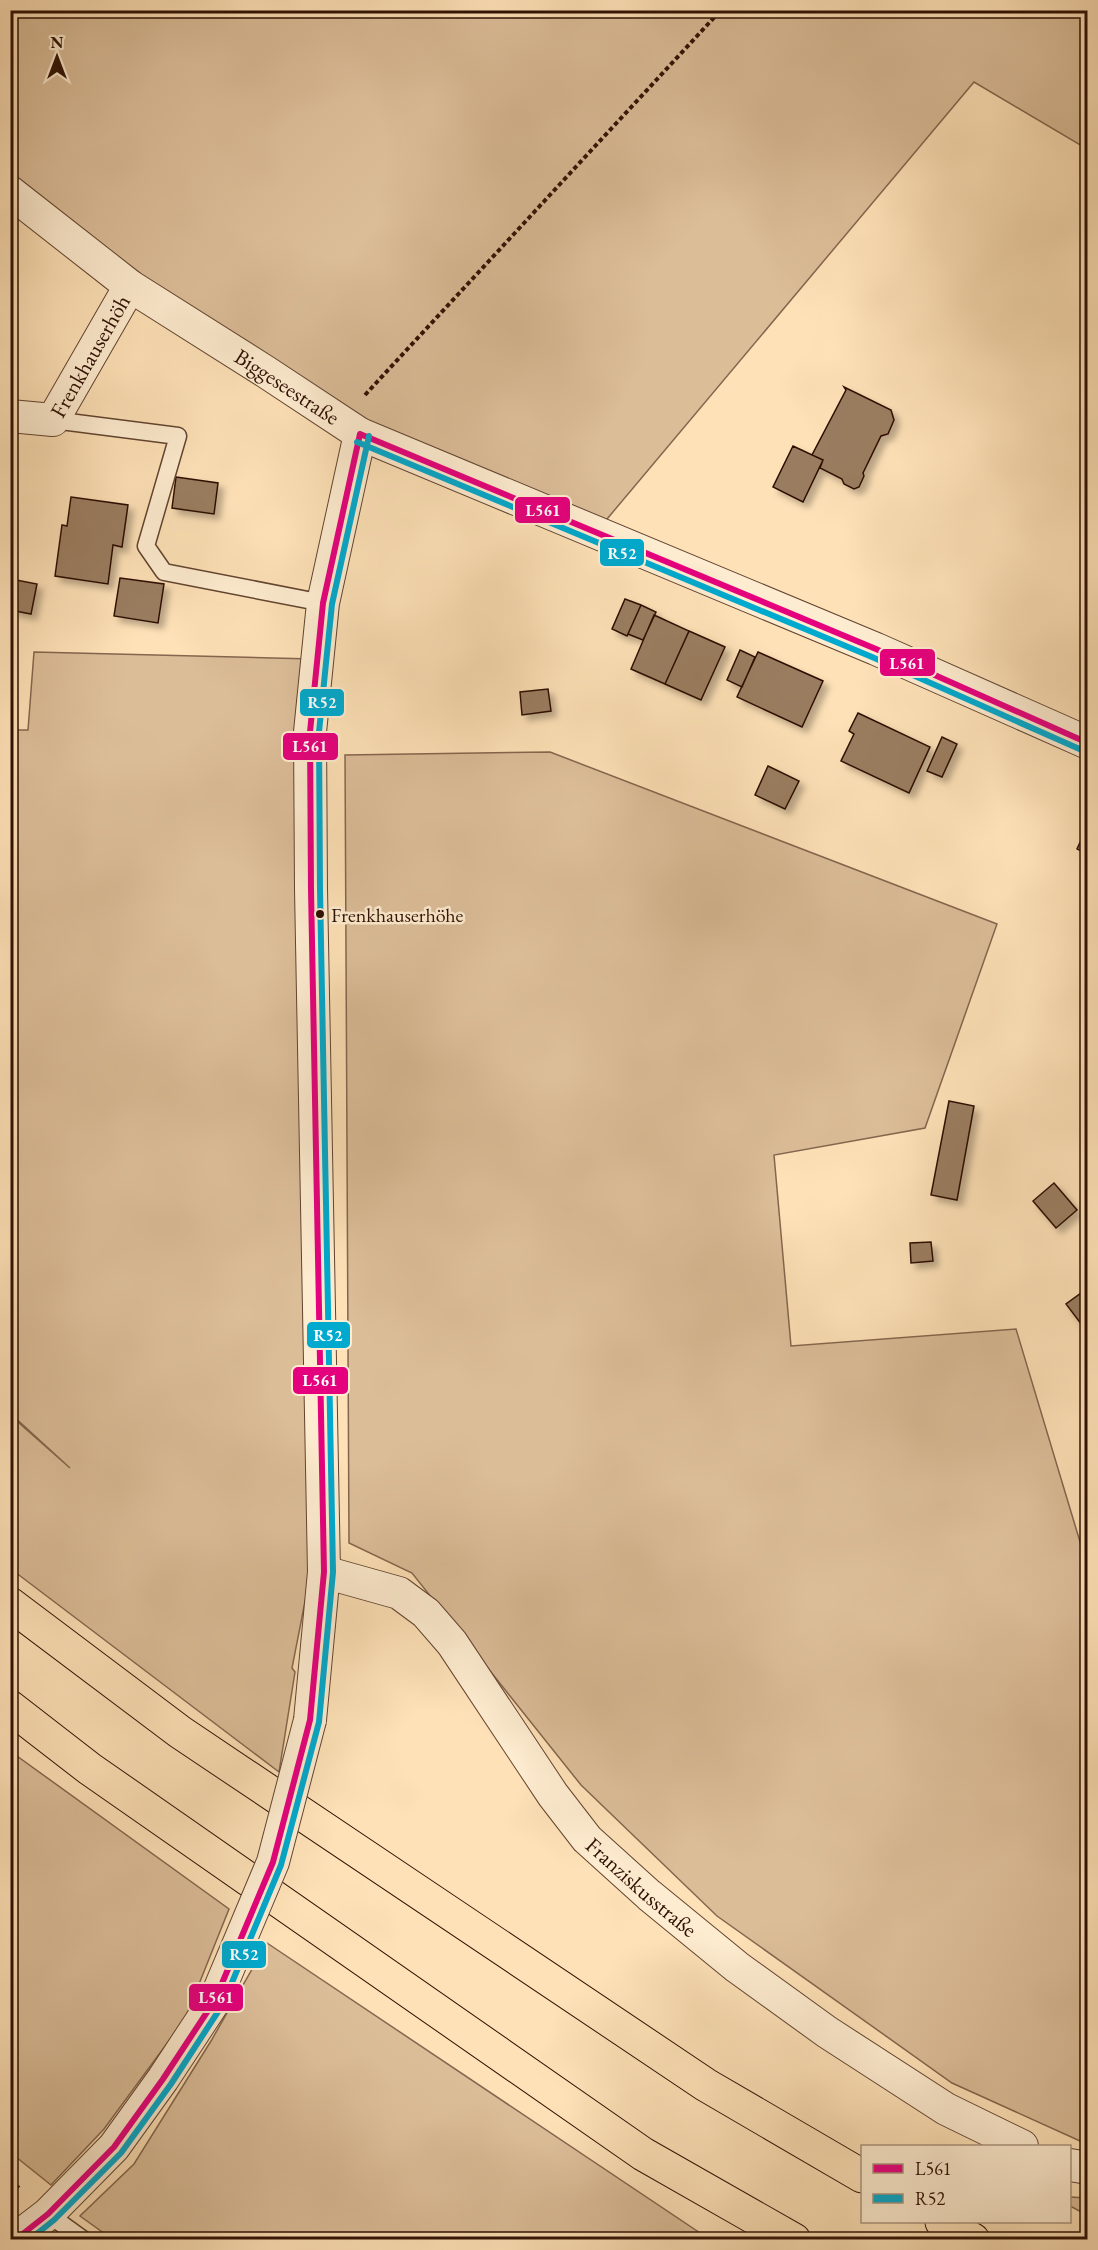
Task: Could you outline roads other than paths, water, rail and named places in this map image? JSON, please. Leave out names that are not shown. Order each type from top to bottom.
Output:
[{"type":"highway","points":[[10,1604],[180,1732],[687,2072],[861,2175]]},
{"type":"highway","points":[[10,1707],[90,1769],[643,2154],[794,2240]]},
{"type":"highway","points":[[944,2223],[973,2240]]},
{"type":"street","name":"Biggeseestraße","points":[[10,192],[130,286],[351,427],[876,648],[1088,743]]},
{"type":"street","name":"Frenkhauserhöh","points":[[10,416],[54,420],[130,286]]},
{"type":"street","points":[[14,2240],[48,2214],[114,2147],[163,2079],[214,2000],[273,1862],[309,1720],[324,1572],[310,732],[323,603],[351,427]]},
{"type":"street","name":"Franziskusstraße","points":[[324,1572],[399,1593],[426,1613],[452,1643],[553,1795],[587,1839],[737,1967],[847,2045],[946,2109],[1020,2145]]},
{"type":"street","points":[[1071,2165],[1088,2168]]},
{"type":"lane","points":[[54,420],[178,436],[146,546],[164,572],[323,603]]},
{"type":"lane","points":[[48,2214],[84,2240]]},
{"type":"place","name":"Frenkhauserhöhe","points":[[320,914]]}]
